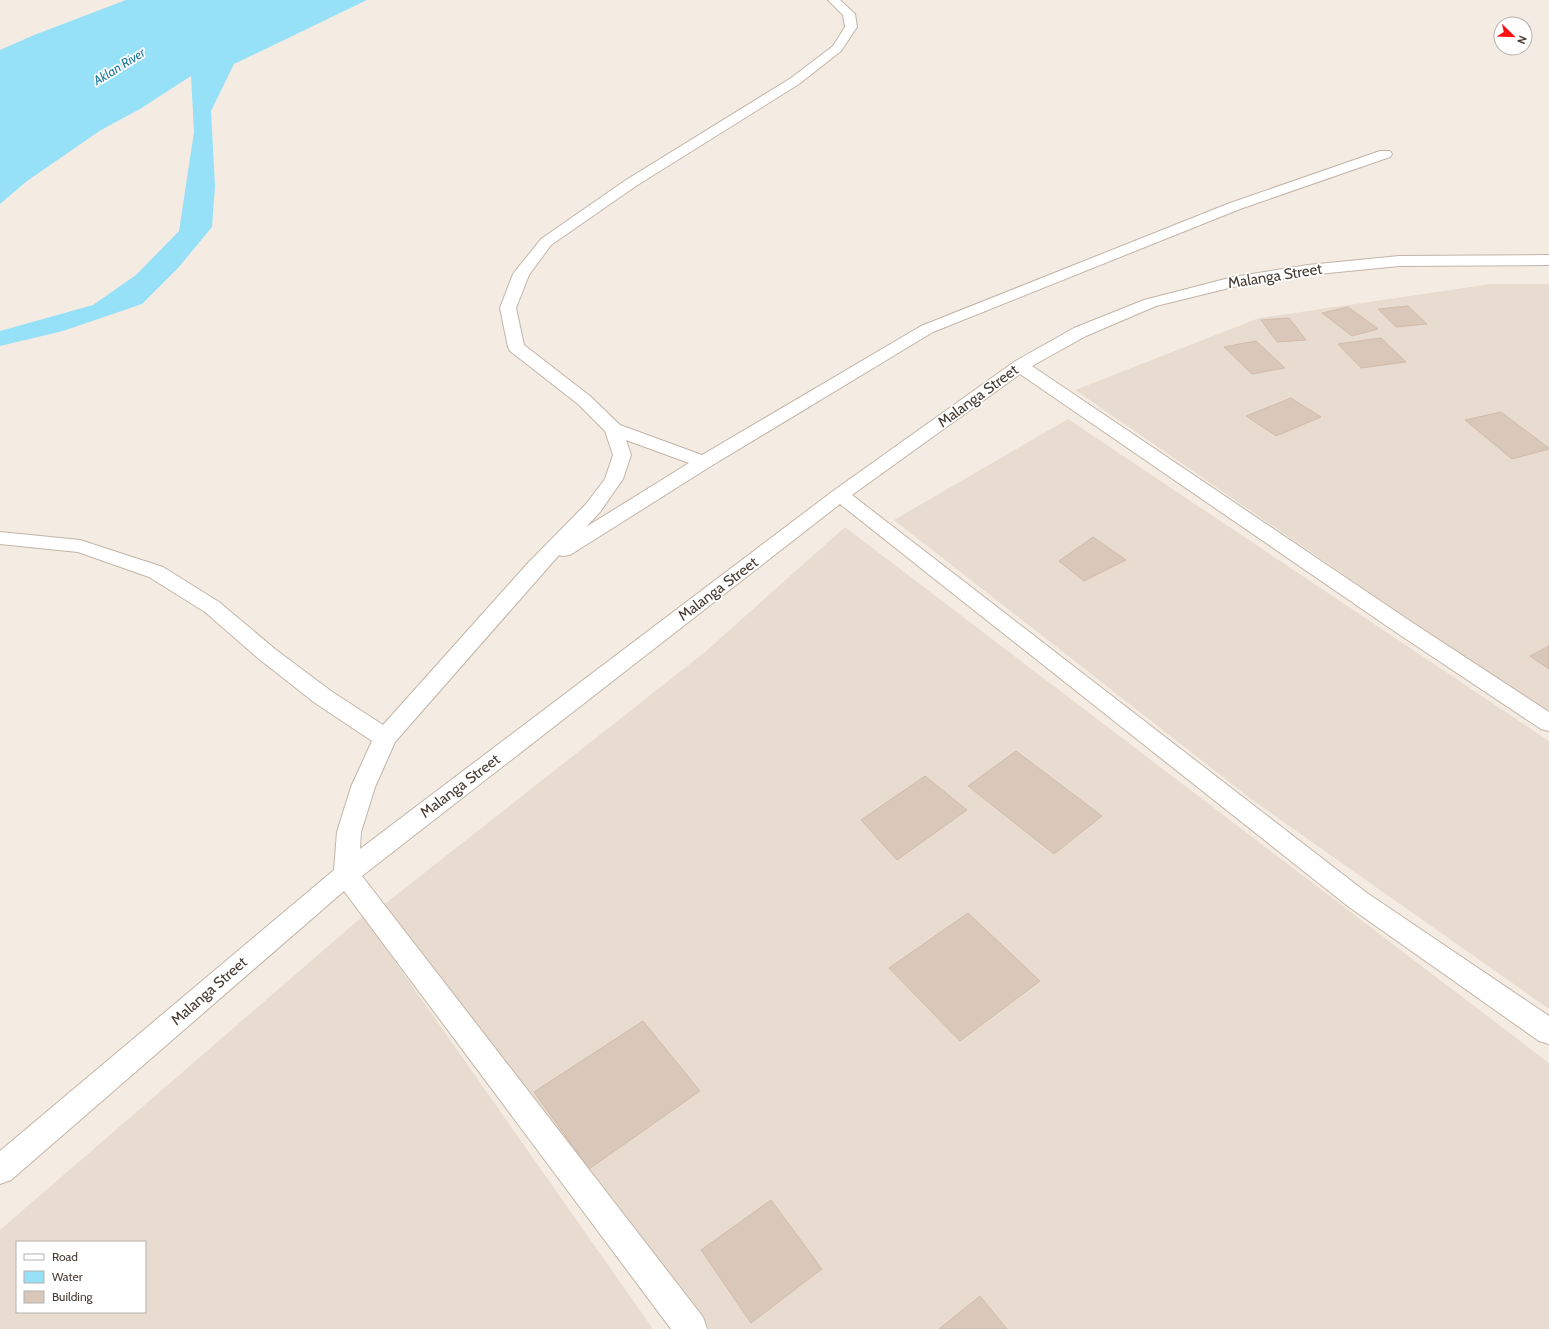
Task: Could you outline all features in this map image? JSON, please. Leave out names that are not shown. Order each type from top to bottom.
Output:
[{"type":"street","points":[[704,462],[614,429],[584,400],[516,348],[508,308],[521,274],[546,242],[631,183],[795,81],[837,48],[851,26],[849,14],[834,0]]},
{"type":"street","points":[[535,568],[704,462],[927,329],[1235,206],[1385,154]]},
{"type":"street","name":"Malanga Street","points":[[0,1170],[346,874],[840,495],[1020,366],[1080,332],[1150,303],[1233,282],[1308,270],[1399,261],[1549,260]]},
{"type":"street","points":[[1020,366],[1405,628],[1549,723]]},
{"type":"street","points":[[614,429],[622,455],[614,479],[593,508],[535,568],[385,738],[363,787],[349,832],[346,874],[691,1329]]},
{"type":"street","points":[[840,495],[1358,900],[1549,1032]]},
{"type":"street","points":[[0,538],[80,546],[156,572],[212,607],[267,654],[323,697],[385,738]]},
{"type":"shaded area","points":[[1491,284],[1549,284],[1549,711],[1459,654],[1075,390],[1259,318]]},
{"type":"shaded area","points":[[1068,419],[1549,741],[1549,1009],[1251,799],[894,520]]},
{"type":"shaded area","points":[[845,527],[1549,1063],[1549,1329],[702,1329],[381,907],[705,652]]},
{"type":"shaded area","points":[[363,916],[653,1329],[0,1329],[0,1230]]},
{"type":"water","name":"Aklan River","points":[[126,0],[367,0],[234,64],[211,111],[215,186],[212,227],[178,268],[142,304],[63,331],[0,346],[0,331],[93,305],[136,275],[179,231],[194,132],[191,76],[140,109],[101,130],[27,181],[0,204],[0,50],[34,35]]},
{"type":"building","points":[[1408,306],[1427,324],[1396,327],[1378,309]]},
{"type":"building","points":[[1348,307],[1378,329],[1352,336],[1322,313]]},
{"type":"building","points":[[1289,318],[1306,340],[1277,342],[1261,320]]},
{"type":"building","points":[[1381,338],[1406,362],[1361,368],[1338,344]]},
{"type":"building","points":[[1256,341],[1285,368],[1252,374],[1224,347]]},
{"type":"building","points":[[1291,398],[1321,417],[1276,436],[1246,416]]},
{"type":"building","points":[[1501,412],[1549,449],[1512,459],[1465,420]]},
{"type":"building","points":[[1093,537],[1126,560],[1084,581],[1059,561]]},
{"type":"building","points":[[1549,646],[1549,669],[1530,656]]},
{"type":"building","points":[[1016,751],[1102,816],[1054,854],[968,786]]},
{"type":"building","points":[[925,776],[967,810],[897,860],[861,820]]},
{"type":"building","points":[[968,913],[1040,981],[960,1041],[889,968]]},
{"type":"building","points":[[643,1021],[700,1091],[589,1169],[534,1092]]},
{"type":"building","points":[[771,1200],[822,1269],[751,1323],[701,1250]]},
{"type":"building","points":[[980,1296],[1007,1329],[939,1329]]}]
